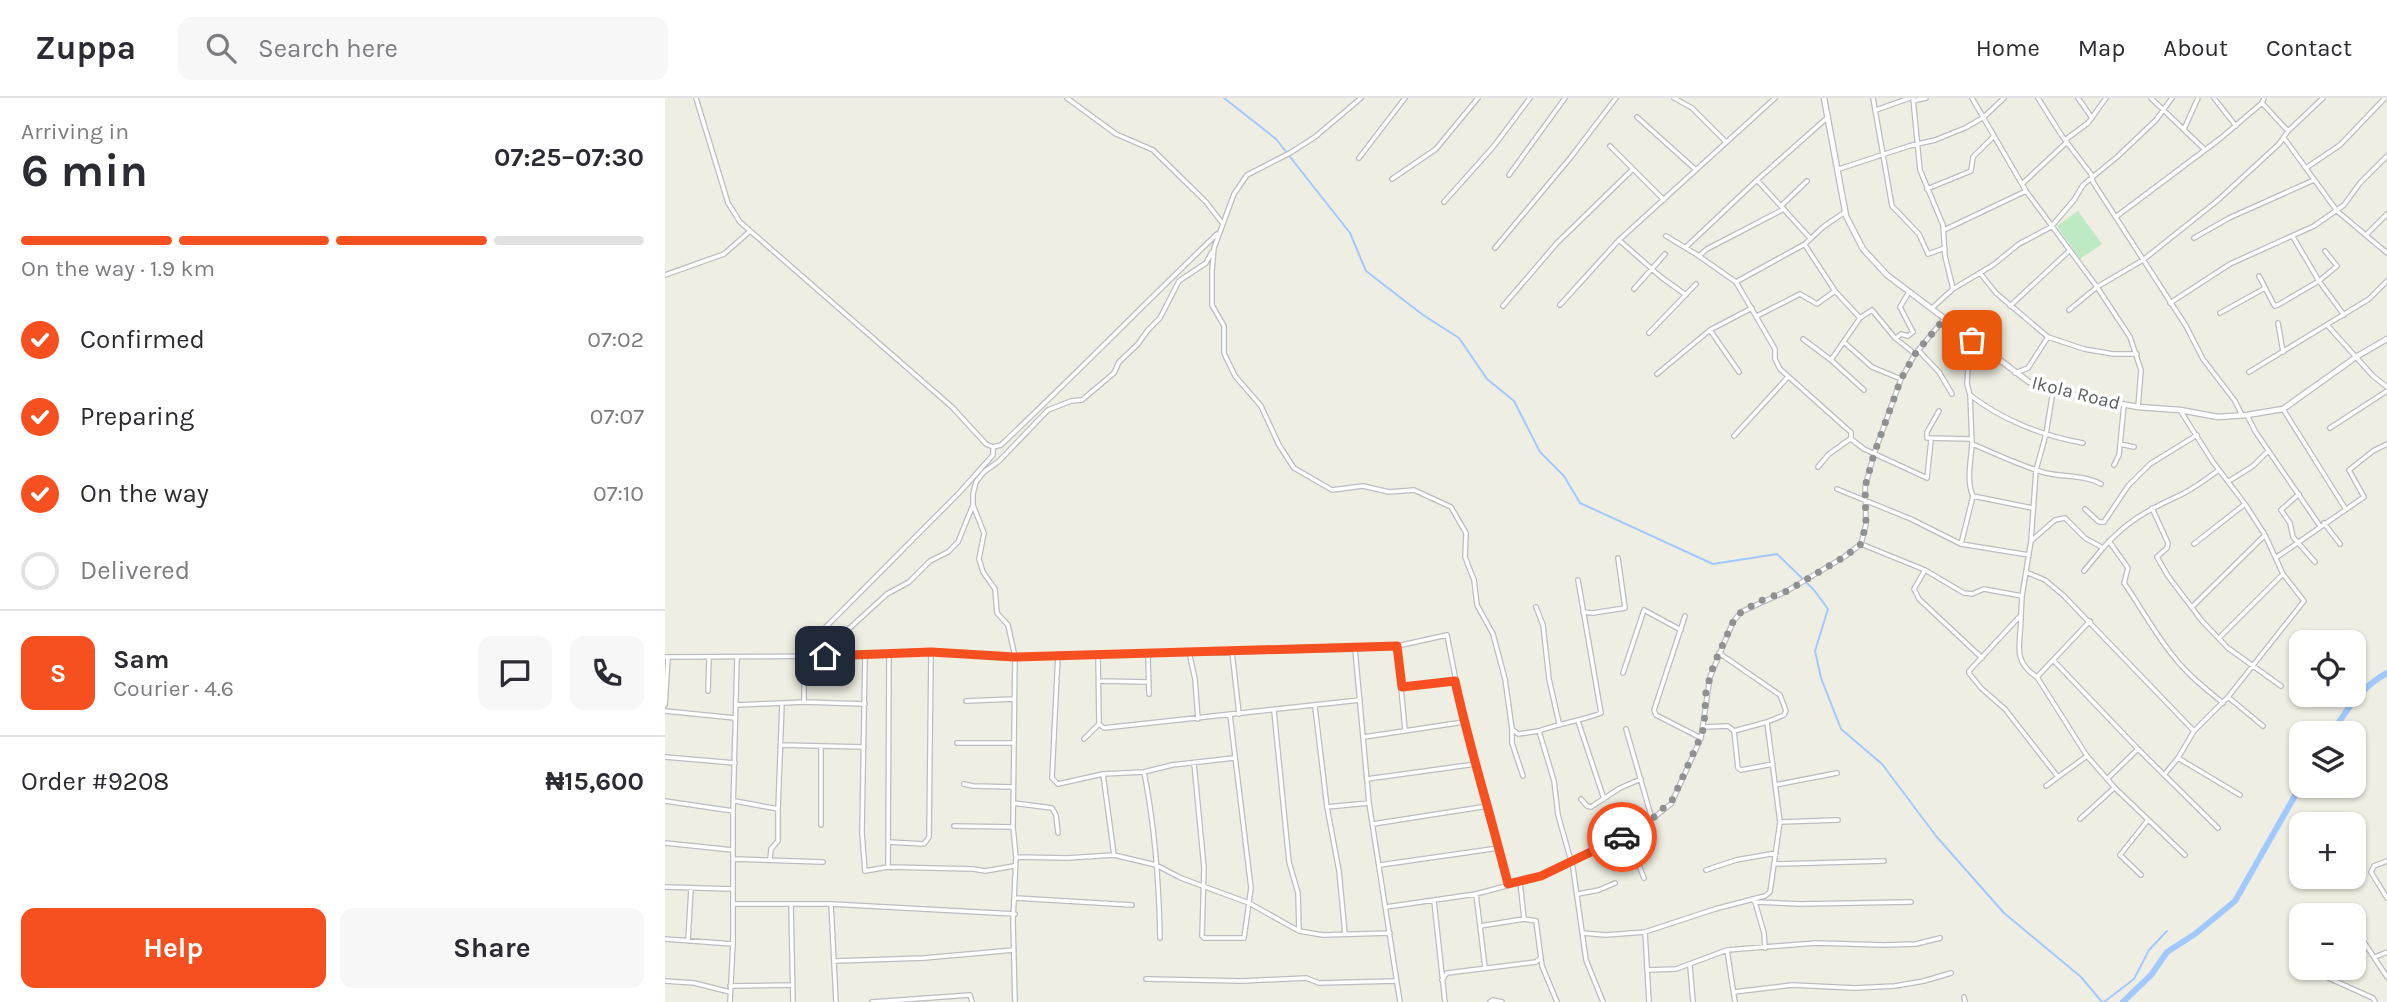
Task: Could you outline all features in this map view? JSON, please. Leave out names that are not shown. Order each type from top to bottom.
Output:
[{"type":"street","points":[[696,98],[732,213],[749,232],[952,407],[986,444],[993,447],[1001,445],[1220,231]]},
{"type":"street","points":[[1066,98],[1117,134],[1153,150],[1206,202],[1223,224]]},
{"type":"street","points":[[804,702],[804,656],[841,636],[887,594],[909,582],[930,561],[958,542],[973,505],[976,482],[984,472],[1035,426],[1048,410],[1071,401],[1082,400],[1114,373],[1119,362],[1160,318],[1179,281],[1206,263],[1242,180],[1315,137],[1361,98]]},
{"type":"street","points":[[1359,159],[1405,98]]},
{"type":"street","points":[[1392,179],[1436,149],[1478,98]]},
{"type":"street","points":[[1444,202],[1494,146],[1530,98]]},
{"type":"street","points":[[1509,175],[1565,98]]},
{"type":"street","points":[[1496,248],[1616,98]]},
{"type":"street","points":[[1674,98],[1692,108],[1726,142]]},
{"type":"street","points":[[1560,305],[1619,240],[1775,98]]},
{"type":"street","name":"Ikola Road","points":[[1824,98],[1845,212],[1855,236],[1871,259],[1887,275],[2029,382],[2053,391],[2124,405],[2180,410],[2218,417],[2244,415],[2283,409],[2355,357],[2387,339]]},
{"type":"street","points":[[1873,98],[1892,206],[1919,234],[1928,254],[1945,248]]},
{"type":"street","points":[[1875,110],[1912,99],[1926,98]]},
{"type":"street","points":[[1972,98],[2021,184],[2097,287],[2130,337],[2142,377],[2138,407]]},
{"type":"street","points":[[1839,169],[1965,128],[1984,117],[2004,98]]},
{"type":"street","points":[[2038,98],[2117,216],[2186,326],[2203,359],[2299,494],[2340,544]]},
{"type":"street","points":[[2078,98],[2092,118]]},
{"type":"street","points":[[2021,184],[2092,118],[2106,98]]},
{"type":"street","points":[[2151,98],[2204,149]]},
{"type":"street","points":[[1932,309],[1953,289],[2019,244],[2051,227],[2083,185],[2117,157],[2164,110],[2172,98]]},
{"type":"street","points":[[2184,129],[2198,98]]},
{"type":"street","points":[[2214,98],[2236,125]]},
{"type":"street","points":[[2069,310],[2097,287],[2143,260],[2217,201],[2323,98]]},
{"type":"street","points":[[2306,168],[2340,145],[2385,98]]},
{"type":"street","points":[[1912,99],[1920,170],[1944,230],[1953,289]]},
{"type":"street","points":[[2117,216],[2236,125],[2263,100],[2288,131]]},
{"type":"street","points":[[1637,117],[1696,170]]},
{"type":"street","points":[[1686,247],[1828,117]]},
{"type":"street","points":[[1927,189],[1971,171],[1973,157],[1993,137]]},
{"type":"street","points":[[2284,138],[2337,211],[2387,253]]},
{"type":"street","points":[[1610,146],[1664,200]]},
{"type":"street","points":[[2170,303],[2230,264],[2315,226],[2337,211],[2387,156]]},
{"type":"street","points":[[1503,306],[1557,243],[1633,169]]},
{"type":"street","points":[[1757,180],[1810,238]]},
{"type":"street","points":[[2194,238],[2229,218],[2314,180]]},
{"type":"street","points":[[1699,256],[1782,208],[1807,181]]},
{"type":"street","points":[[1944,230],[2026,191]]},
{"type":"street","points":[[1736,282],[1805,244],[1829,222],[1845,212]]},
{"type":"street","points":[[2366,234],[2387,214]]},
{"type":"street","points":[[665,275],[724,254],[749,232]]},
{"type":"street","points":[[1666,236],[1736,282],[1775,349],[1777,364],[1788,377],[1851,432],[1851,439]]},
{"type":"street","points":[[2293,237],[2319,281],[2344,315]]},
{"type":"street","points":[[1619,240],[1686,295]]},
{"type":"street","points":[[1805,244],[1835,291],[1860,318]]},
{"type":"street","points":[[1214,248],[1212,305],[1223,326],[1224,353],[1235,376],[1261,406],[1291,464],[1332,490],[1363,486],[1383,492],[1414,490],[1451,507],[1464,527],[1467,539],[1465,557],[1474,580],[1478,605],[1493,634],[1505,679],[1513,743],[1523,776]]},
{"type":"street","points":[[2010,306],[2069,251]]},
{"type":"street","points":[[2259,276],[2275,306],[2319,281],[2337,265],[2325,251]]},
{"type":"street","points":[[1634,289],[1665,254]]},
{"type":"street","points":[[1980,273],[2010,306],[2049,337],[2104,352],[2137,354]]},
{"type":"street","points":[[2249,372],[2369,299],[2387,281]]},
{"type":"street","points":[[1649,333],[1696,284]]},
{"type":"street","points":[[2220,313],[2265,288]]},
{"type":"street","points":[[1757,316],[1800,294],[1817,304],[1835,291]]},
{"type":"street","points":[[1895,338],[1901,334],[1908,337],[1913,332],[1900,307],[1909,292]]},
{"type":"street","points":[[1657,374],[1710,330],[1752,308]]},
{"type":"street","points":[[1831,360],[1860,318],[1872,310],[1895,338],[1938,372],[1952,394]]},
{"type":"street","points":[[1386,907],[1476,894],[1536,877],[1627,834],[1671,804],[1704,727],[1706,691],[1733,622],[1741,612],[1760,601],[1787,591],[1861,544],[1866,524],[1865,487],[1901,379],[1916,352],[1945,318]]},
{"type":"street","points":[[2278,323],[2283,352]]},
{"type":"street","points":[[2327,325],[2387,389],[2330,428]]},
{"type":"street","points":[[1710,330],[1739,372]]},
{"type":"street","points":[[2015,374],[2028,368],[2049,337]]},
{"type":"street","points":[[1803,339],[1864,390]]},
{"type":"street","points":[[1961,544],[1973,496],[1970,491],[1970,395],[1967,384],[1972,340]]},
{"type":"street","points":[[1844,343],[1872,367],[1901,379]]},
{"type":"street","points":[[1734,436],[1788,377]]},
{"type":"street","points":[[2053,391],[2046,434],[2036,470],[2031,541],[2022,596],[2019,652],[2087,756],[2115,788],[2185,855]]},
{"type":"street","points":[[1970,395],[2006,417],[2046,434],[2083,443]]},
{"type":"street","points":[[2114,465],[2119,455],[2124,405]]},
{"type":"street","points":[[2283,409],[2345,508]]},
{"type":"street","points":[[2164,775],[2179,758],[2194,731],[2223,703],[2304,602],[2283,574],[2266,535],[2180,410]]},
{"type":"street","points":[[1939,411],[1927,432],[1926,436],[1931,440],[1971,441],[1992,454],[2036,470],[2094,480],[2101,484]]},
{"type":"street","points":[[2085,509],[2099,522],[2104,522],[2128,486],[2150,464],[2197,436]]},
{"type":"street","points":[[1851,439],[1874,454],[1927,478],[1931,440]]},
{"type":"street","points":[[1818,467],[1843,442],[1851,439]]},
{"type":"street","points":[[2120,444],[2134,447]]},
{"type":"street","points":[[2276,557],[2364,496],[2349,471],[2350,468],[2387,444]]},
{"type":"street","points":[[796,657],[959,493],[993,455],[993,447]]},
{"type":"street","points":[[2229,481],[2253,466],[2268,451]]},
{"type":"street","points":[[2084,571],[2127,522],[2178,497],[2220,470]]},
{"type":"street","points":[[1837,489],[1865,499],[1961,544],[2029,555]]},
{"type":"street","points":[[2299,494],[2281,509],[2290,523],[2293,537],[2315,562]]},
{"type":"street","points":[[1973,496],[2033,508]]},
{"type":"street","points":[[2194,544],[2245,504]]},
{"type":"street","points":[[973,505],[984,533],[979,559],[983,572],[995,589],[997,613],[1008,625],[1014,657],[1015,1002]]},
{"type":"street","points":[[2152,509],[2168,543],[2167,548],[2157,557],[2158,561],[2191,608],[2219,638],[2281,686]]},
{"type":"street","points":[[2031,541],[2055,520],[2065,519],[2091,543],[2103,548]]},
{"type":"street","points":[[2191,608],[2266,535]]},
{"type":"street","points":[[2109,541],[2129,568],[2124,583],[2158,635],[2175,659],[2196,681],[2223,703]]},
{"type":"street","points":[[1861,544],[1925,570],[1968,594],[1984,589],[2022,596]]},
{"type":"street","points":[[1583,612],[1625,608],[1618,558]]},
{"type":"street","points":[[1925,570],[1914,589],[1919,599],[1982,658]]},
{"type":"street","points":[[2026,572],[2045,580],[2090,621],[2194,731]]},
{"type":"street","points":[[2219,638],[2283,574]]},
{"type":"street","points":[[1513,729],[1518,734],[1539,731],[1559,723],[1601,713],[1578,580]]},
{"type":"street","points":[[1536,607],[1543,625],[1549,679],[1559,723]]},
{"type":"street","points":[[1623,673],[1644,610],[1681,630]]},
{"type":"street","points":[[2021,615],[1969,671],[1981,688],[2005,709],[2058,778]]},
{"type":"street","points":[[1685,616],[1654,710],[1656,715],[1700,738]]},
{"type":"street","points":[[2037,677],[2090,621]]},
{"type":"street","points":[[665,705],[666,657],[865,656],[931,652],[1014,657],[1355,649],[1397,646],[1448,635],[1464,722],[1489,806],[1508,884]]},
{"type":"street","points":[[1397,646],[1405,730]]},
{"type":"street","points":[[1355,649],[1369,803],[1400,1002]]},
{"type":"street","points":[[1189,651],[1195,679],[1198,719]]},
{"type":"street","points":[[888,842],[924,844],[929,837],[931,652]]},
{"type":"street","points":[[1234,652],[1239,714]]},
{"type":"street","points":[[1719,653],[1780,695],[1785,713],[1767,722],[1734,731]]},
{"type":"street","points":[[1058,654],[1052,778],[1058,783],[1103,774],[1144,772],[1172,765],[1234,758]]},
{"type":"street","points":[[1148,654],[1149,694]]},
{"type":"street","points":[[888,867],[889,655]]},
{"type":"street","points":[[1084,739],[1099,724],[1098,655]]},
{"type":"street","points":[[865,656],[865,871],[888,867],[985,871],[1014,866]]},
{"type":"street","points":[[708,691],[709,657]]},
{"type":"street","points":[[730,1002],[737,658]]},
{"type":"street","points":[[2054,660],[2218,828]]},
{"type":"street","points":[[1099,681],[1149,682]]},
{"type":"street","points":[[1402,687],[1455,681]]},
{"type":"street","points":[[2228,697],[2263,726]]},
{"type":"street","points":[[966,701],[1014,699]]},
{"type":"street","points":[[1099,724],[1104,728],[1360,700]]},
{"type":"street","points":[[737,705],[804,702],[865,704]]},
{"type":"street","points":[[770,859],[771,849],[778,841],[782,704]]},
{"type":"street","points":[[1315,706],[1327,807],[1339,870],[1345,934]]},
{"type":"street","points":[[1273,710],[1289,862],[1298,893],[1299,931]]},
{"type":"street","points":[[665,711],[735,718]]},
{"type":"street","points":[[1194,763],[1205,887],[1202,921],[1204,938],[1244,938],[1251,888],[1230,715]]},
{"type":"street","points":[[1578,720],[1604,799]]},
{"type":"street","points":[[1364,737],[1464,722]]},
{"type":"street","points":[[1582,933],[1605,935],[1645,932],[1715,909],[1754,900],[1770,892],[1780,822],[1767,722]]},
{"type":"street","points":[[1704,727],[1728,726],[1734,731],[1738,768],[1741,770],[1773,764]]},
{"type":"street","points":[[1626,729],[1653,818]]},
{"type":"street","points":[[1539,731],[1554,781],[1558,815],[1573,860],[1586,960],[1603,1002]]},
{"type":"street","points":[[957,743],[1013,743]]},
{"type":"street","points":[[781,745],[864,747]]},
{"type":"street","points":[[821,746],[821,825]]},
{"type":"street","points":[[2108,779],[2138,749]]},
{"type":"street","points":[[2046,786],[2087,756]]},
{"type":"street","points":[[665,757],[735,763]]},
{"type":"street","points":[[2179,758],[2240,794]]},
{"type":"street","points":[[1367,779],[1476,764]]},
{"type":"street","points":[[1144,772],[1159,868],[1160,938]]},
{"type":"street","points":[[1775,785],[1837,773]]},
{"type":"street","points":[[1103,774],[1114,855]]},
{"type":"street","points":[[1581,799],[1589,807],[1641,778]]},
{"type":"street","points":[[964,784],[1013,787]]},
{"type":"street","points":[[2080,819],[2115,788]]},
{"type":"street","points":[[735,801],[778,809]]},
{"type":"street","points":[[665,802],[733,811]]},
{"type":"street","points":[[1013,803],[1055,810],[1058,834]]},
{"type":"street","points":[[1327,807],[1369,803]]},
{"type":"street","points":[[1373,824],[1489,806]]},
{"type":"street","points":[[1780,822],[1838,820]]},
{"type":"street","points":[[2141,875],[2120,855],[2148,820]]},
{"type":"street","points":[[954,826],[1013,827]]},
{"type":"street","points":[[1627,834],[1644,878]]},
{"type":"street","points":[[665,844],[733,850]]},
{"type":"street","points":[[1380,865],[1499,848]]},
{"type":"street","points":[[1706,870],[1736,860],[1776,852]]},
{"type":"street","points":[[1016,857],[1114,855],[1156,865],[1249,903],[1299,931],[1323,934],[1390,933]]},
{"type":"street","points":[[733,859],[823,862]]},
{"type":"street","points":[[1774,864],[1884,861]]},
{"type":"street","points":[[2387,861],[2374,866],[2371,872],[2387,898]]},
{"type":"street","points":[[1520,881],[1524,919]]},
{"type":"street","points":[[1578,894],[1599,890],[1615,883]]},
{"type":"street","points":[[665,887],[734,889]]},
{"type":"street","points":[[688,941],[691,888]]},
{"type":"street","points":[[1476,894],[1485,967]]},
{"type":"street","points":[[1015,898],[1132,905]]},
{"type":"street","points":[[1754,900],[1800,904],[1911,902]]},
{"type":"street","points":[[1754,900],[1764,933],[1765,948]]},
{"type":"street","points":[[1434,901],[1445,1002]]},
{"type":"street","points":[[734,904],[831,904],[1014,914]]},
{"type":"street","points":[[791,904],[793,1002]]},
{"type":"street","points":[[831,904],[836,1002]]},
{"type":"street","points":[[1480,926],[1534,920],[1538,924],[1542,966],[1557,1002]]},
{"type":"street","points":[[1645,932],[1649,1002]]},
{"type":"street","points":[[1647,970],[1667,970],[1690,965],[1727,950],[1816,943],[1916,943],[1940,938]]},
{"type":"street","points":[[665,939],[733,944]]},
{"type":"street","points":[[2366,944],[2387,977]]},
{"type":"street","points":[[835,961],[924,958],[1014,950]]},
{"type":"street","points":[[1727,950],[1735,1002]]},
{"type":"street","points":[[2375,957],[2387,952]]},
{"type":"street","points":[[1440,970],[1447,973],[1537,961],[1541,957]]},
{"type":"street","points":[[1537,961],[1542,966]]},
{"type":"street","points":[[1690,965],[1693,1002]]},
{"type":"street","points":[[1442,980],[1447,973]]},
{"type":"street","points":[[1734,992],[1792,985],[1855,988],[1895,986],[1951,973]]},
{"type":"street","points":[[1146,979],[1242,981],[1306,978],[1319,983],[1397,981]]},
{"type":"street","points":[[2333,980],[2373,998],[2375,1002]]},
{"type":"street","points":[[665,981],[694,983],[730,992]]},
{"type":"street","points":[[730,986],[792,985]]},
{"type":"street","points":[[872,1002],[970,995],[972,1002]]},
{"type":"street","points":[[1490,1002],[1501,1002]]},
{"type":"green space","points":[[2078,211],[2102,244],[2080,259],[2057,226]]},
{"type":"waterway","points":[[1224,98],[1276,139],[1350,233],[1366,271],[1423,315],[1459,338],[1487,379],[1514,401],[1540,452],[1564,476],[1580,503],[1713,564],[1777,554],[1814,590],[1828,609],[1815,651],[1821,678],[1841,729],[1882,764],[1936,836],[2004,913],[2081,977],[2102,1002]]},
{"type":"waterway","points":[[2340,721],[2362,692],[2387,673]]},
{"type":"waterway","points":[[2123,1002],[2151,975],[2167,952],[2195,934],[2235,901],[2294,798]]},
{"type":"waterway","points":[[2104,1002],[2134,979],[2149,950],[2167,931]]},
{"type":"way so far","points":[[1622,837],[1671,804],[1704,727],[1706,691],[1714,664],[1733,622],[1741,612],[1760,601],[1787,591],[1861,544],[1866,524],[1865,487],[1869,471],[1907,365],[1945,318],[1972,340]]},
{"type":"route","points":[[825,656],[931,652],[1014,657],[1397,646],[1402,687],[1455,681],[1508,884],[1541,876],[1622,837]]}]
